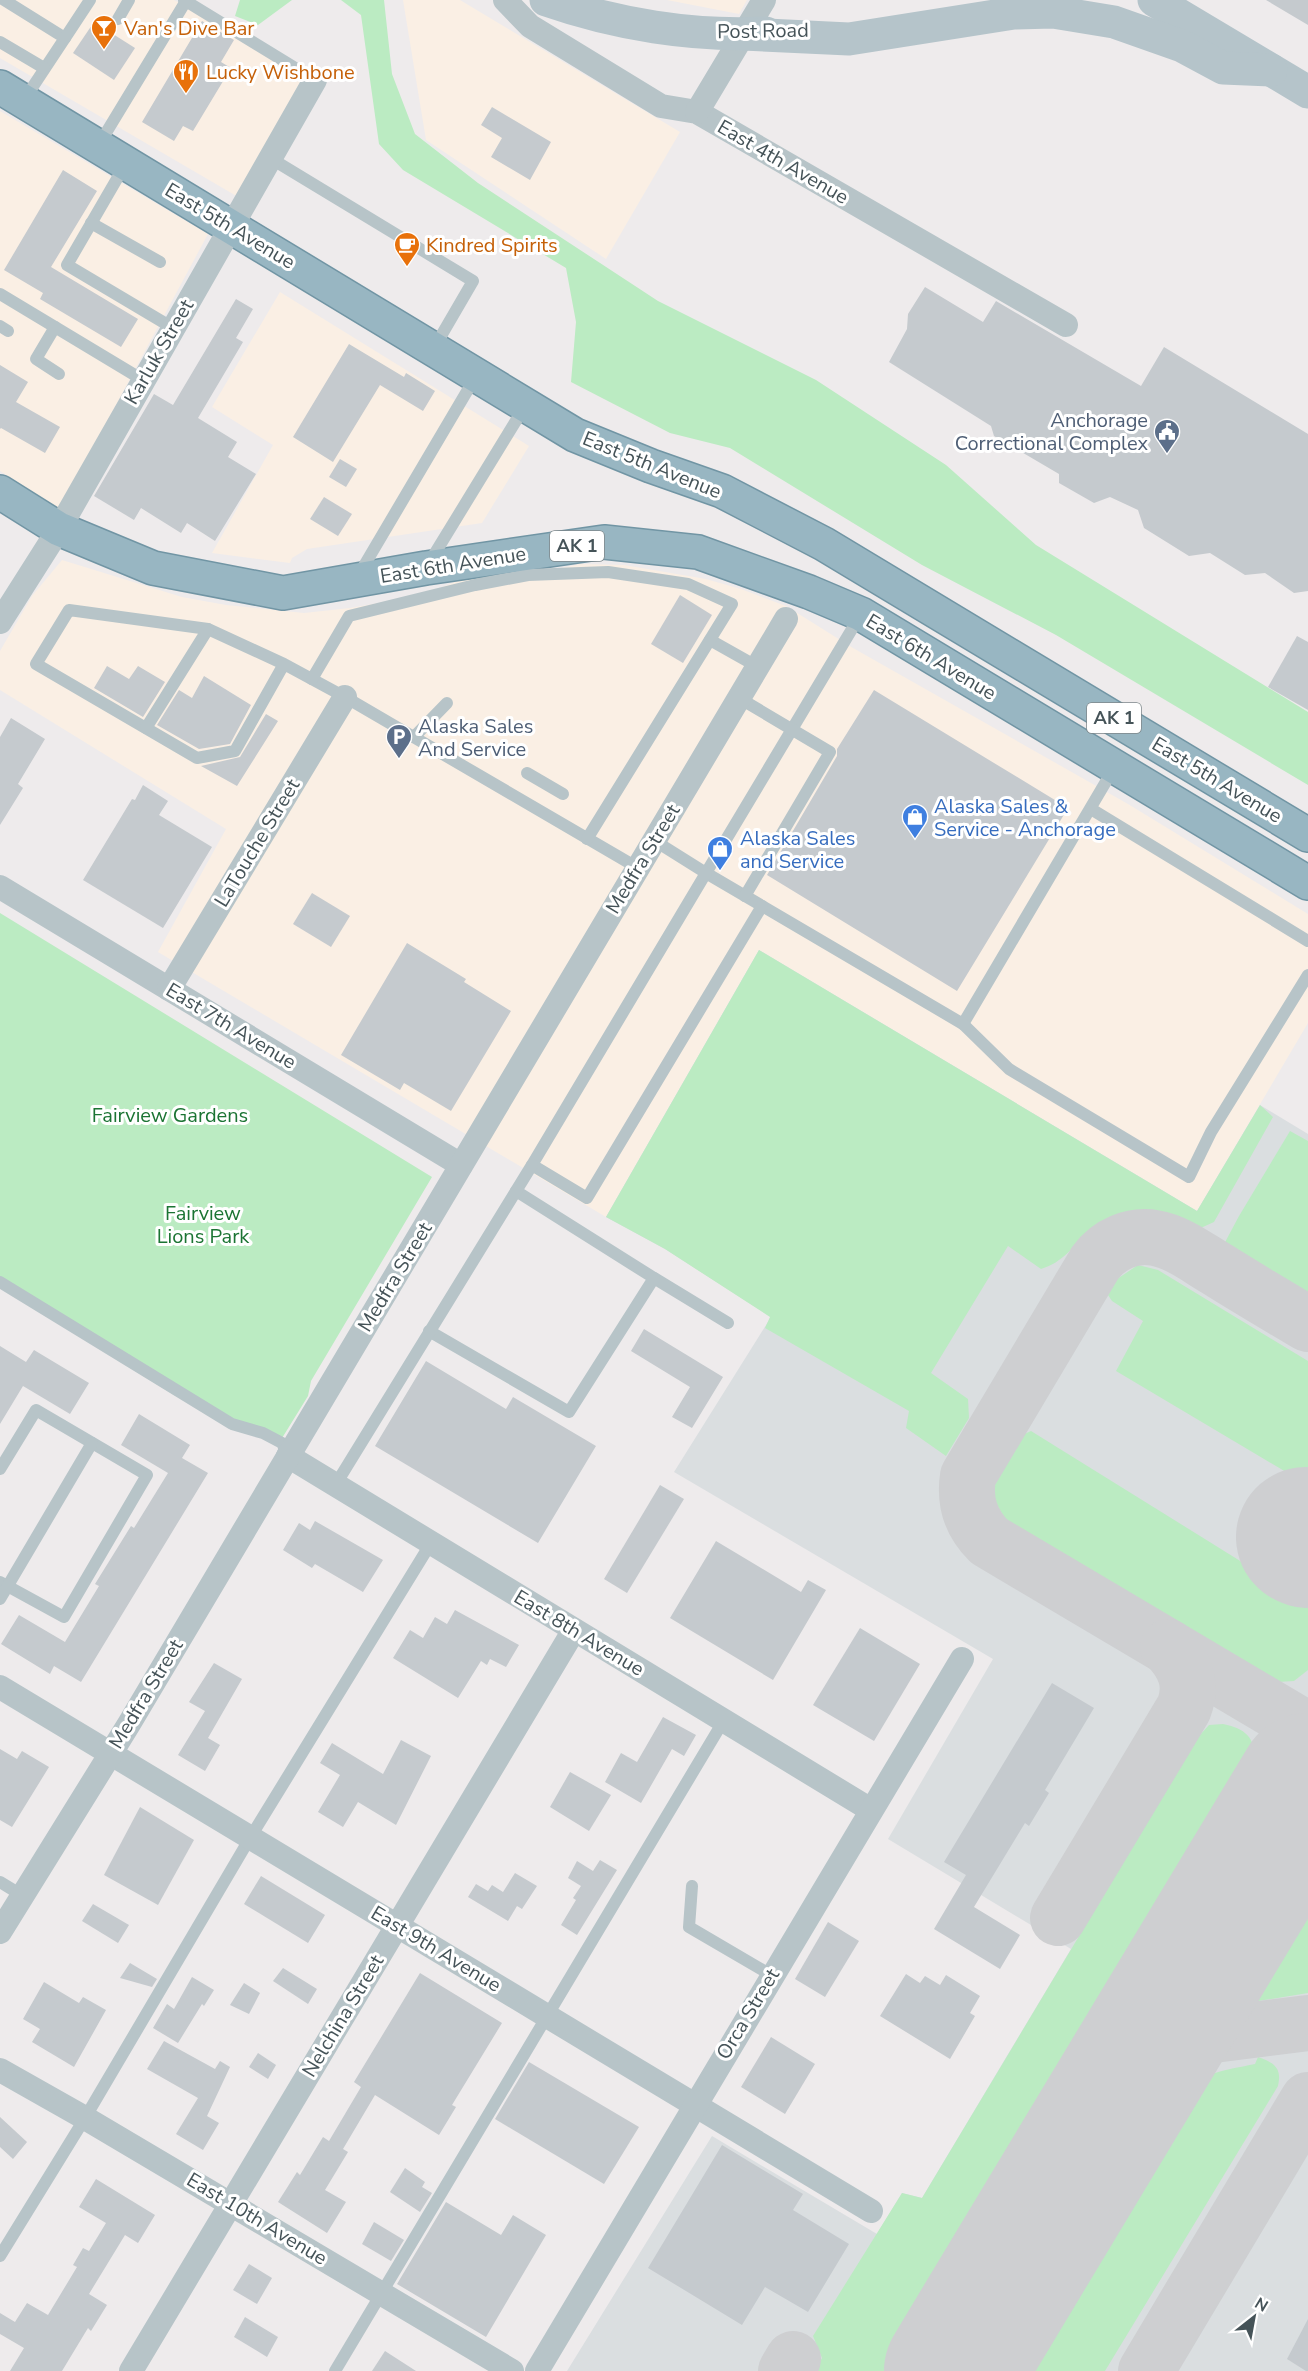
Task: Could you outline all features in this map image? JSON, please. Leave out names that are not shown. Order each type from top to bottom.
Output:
[{"type":"highway","name":"East 5th Avenue","points":[[12,94],[575,435],[651,466],[722,491],[824,544],[1308,835]]},
{"type":"highway","name":"East 6th Avenue","points":[[0,492],[59,529],[153,568],[283,593],[426,568],[604,542],[698,552],[809,592],[861,614],[1119,769]]},
{"type":"highway","name":"East 5th Avenue","points":[[1119,769],[1308,883]]},
{"type":"main road","name":"Post Road","points":[[546,0],[577,11],[677,30],[744,34],[851,29],[981,0]]},
{"type":"main road","points":[[1154,0],[1308,92]]},
{"type":"main road","points":[[744,34],[849,39],[1014,13],[1053,12],[1114,22],[1182,46],[1223,68],[1271,70]]},
{"type":"street","name":"East 4th Avenue","points":[[505,0],[530,26],[662,106],[697,112],[1066,325]]},
{"type":"street","points":[[697,112],[764,0]]},
{"type":"street","name":"Karluk Street","points":[[0,622],[59,529],[315,80]]},
{"type":"street","name":"Medfra Street","points":[[0,1932],[111,1754],[786,619]]},
{"type":"street","name":"LaTouche Street","points":[[169,989],[345,697]]},
{"type":"street","name":"East 7th Avenue","points":[[0,887],[461,1165]]},
{"type":"street","name":"East 8th Avenue","points":[[288,1456],[871,1810]]},
{"type":"street","name":"Nelchina Street","points":[[131,2371],[574,1630]]},
{"type":"street","name":"Orca Street","points":[[537,2371],[771,1975],[962,1659]]},
{"type":"street","name":"East 9th Avenue","points":[[0,1688],[871,2211]]},
{"type":"street","name":"East 10th Avenue","points":[[0,2070],[512,2371]]},
{"type":"lane","points":[[4,0],[19,4],[65,38]]},
{"type":"lane","points":[[12,94],[44,68],[90,0]]},
{"type":"lane","points":[[118,19],[129,0]]},
{"type":"lane","points":[[98,147],[185,1],[315,80]]},
{"type":"lane","points":[[0,42],[44,68]]},
{"type":"lane","points":[[270,158],[473,281],[433,349]]},
{"type":"lane","points":[[125,164],[67,265],[173,328]]},
{"type":"lane","points":[[91,223],[160,262]]},
{"type":"lane","points":[[0,294],[143,380]]},
{"type":"lane","points":[[55,327],[36,359],[59,374]]},
{"type":"lane","points":[[355,580],[476,375]]},
{"type":"lane","points":[[426,568],[526,405]]},
{"type":"lane","points":[[312,678],[349,616],[475,585],[528,575],[608,572],[688,584],[732,604],[587,839]]},
{"type":"lane","points":[[284,664],[235,751],[198,759],[36,664],[69,610],[208,629],[284,664],[312,678],[638,868]]},
{"type":"lane","points":[[336,1484],[532,1165],[861,614]]},
{"type":"lane","points":[[146,728],[208,629]]},
{"type":"lane","points":[[710,640],[758,667]]},
{"type":"lane","points":[[739,698],[830,753],[745,896]]},
{"type":"lane","points":[[414,737],[447,703]]},
{"type":"lane","points":[[963,1024],[1091,809],[1119,769]]},
{"type":"lane","points":[[526,773],[563,794]]},
{"type":"lane","points":[[1091,809],[1308,941]]},
{"type":"lane","points":[[655,841],[963,1024],[1009,1069],[1189,1177],[1211,1132],[1308,975]]},
{"type":"lane","points":[[532,1165],[587,1198],[762,906]]},
{"type":"lane","points":[[516,1191],[728,1323]]},
{"type":"lane","points":[[429,1331],[568,1413],[654,1278]]},
{"type":"lane","points":[[0,1282],[232,1424],[263,1433],[282,1443],[288,1456]]},
{"type":"lane","points":[[0,1469],[36,1410],[147,1475],[64,1617],[4,1584]]},
{"type":"lane","points":[[0,1599],[4,1584],[93,1443]]},
{"type":"lane","points":[[0,2256],[85,2118],[250,1838],[431,1543]]},
{"type":"lane","points":[[335,2371],[723,1720]]},
{"type":"lane","points":[[0,1882],[23,1896]]},
{"type":"lane","points":[[692,1886],[689,1927],[771,1975]]},
{"type":"shaded area","points":[[0,0],[174,0],[315,80],[245,201],[0,58]]},
{"type":"shaded area","points":[[403,0],[460,0],[680,132],[606,259],[426,140]]},
{"type":"shaded area","points":[[667,0],[747,0],[739,14]]},
{"type":"shaded area","points":[[0,111],[208,234],[60,509],[0,471]]},
{"type":"shaded area","points":[[280,292],[529,446],[482,523],[307,549],[292,558],[290,563],[212,553],[273,445],[212,407]]},
{"type":"shaded area","name":"Alaska Sales and Service","points":[[62,560],[182,597],[226,605],[304,613],[350,608],[424,595],[471,575],[552,570],[580,564],[624,565],[706,579],[741,589],[786,606],[853,648],[1128,804],[1308,914],[1308,1023],[1197,1211],[759,950],[606,1217],[158,952],[226,829],[0,690],[0,651],[32,596]]},
{"type":"shaded area","points":[[759,950],[1197,1211],[1260,1105],[1308,1134],[1308,2371],[567,2371],[712,2136],[877,2234],[902,2193],[922,2198],[1071,1949],[888,1839],[993,1659],[674,1472],[771,1317],[665,1249],[606,1217]]},
{"type":"green space","points":[[240,0],[292,0],[258,25],[235,16]]},
{"type":"green space","points":[[341,0],[384,0],[392,74],[415,134],[478,183],[658,301],[816,380],[946,465],[1036,545],[1308,712],[1308,785],[1056,635],[922,565],[730,448],[670,433],[571,382],[576,322],[566,268],[403,170],[379,144],[361,15]]},
{"type":"green space","name":"Fairview Lions Park","points":[[0,913],[432,1177],[311,1381],[308,1396],[279,1443],[174,1395],[0,1287]]},
{"type":"green space","points":[[759,950],[1197,1211],[1260,1105],[1273,1117],[1214,1222],[1194,1231],[1155,1215],[1125,1216],[1097,1228],[1062,1258],[1041,1269],[1008,1246],[931,1373],[968,1399],[969,1418],[946,1456],[906,1428],[909,1411],[765,1328],[770,1317],[665,1249],[606,1217]]},
{"type":"green space","points":[[1290,1131],[1308,1141],[1308,1296],[1223,1246]]},
{"type":"green space","points":[[1138,1265],[1158,1270],[1308,1361],[1308,1485],[1116,1371],[1143,1321],[1112,1301],[1108,1295],[1114,1281]]},
{"type":"green space","points":[[1031,1431],[1308,1603],[1308,1670],[1294,1681],[1277,1682],[1014,1530],[995,1501],[994,1484],[1018,1437]]},
{"type":"green space","points":[[1223,1724],[1237,1728],[1252,1742],[1254,1762],[1242,1796],[897,2371],[815,2371],[822,2358],[813,2336],[902,2193],[922,2198],[1199,1736],[1209,1725]]},
{"type":"green space","points":[[1308,1873],[1308,1993],[1246,2003],[1239,1992],[1298,1886]]},
{"type":"green space","points":[[1258,2057],[1276,2067],[1279,2075],[1278,2086],[1105,2371],[1005,2371],[1172,2101],[1202,2078],[1255,2064]]},
{"type":"building","points":[[1266,0],[1308,0],[1308,25]]},
{"type":"building","name":"Lucky Wishbone","points":[[202,21],[234,40],[221,62],[231,68],[193,131],[183,126],[174,141],[142,122]]},
{"type":"building","name":"Van's Dive Bar","points":[[94,22],[135,48],[114,80],[73,53]]},
{"type":"building","points":[[492,107],[551,142],[530,180],[491,157],[502,138],[481,125]]},
{"type":"building","points":[[63,170],[97,191],[51,267],[138,319],[121,347],[40,299],[43,293],[4,270]]},
{"type":"building","name":"Anchorage Correctional Complex","points":[[925,287],[983,322],[996,301],[1141,386],[1164,347],[1308,434],[1308,591],[1294,593],[1265,573],[1245,575],[1210,553],[1189,556],[1144,528],[1138,510],[1110,497],[1094,503],[1059,483],[1059,474],[994,436],[991,426],[889,362],[907,329],[908,314]]},
{"type":"building","points":[[236,299],[253,309],[236,338],[243,342],[198,418],[237,442],[228,457],[256,474],[215,541],[187,523],[181,533],[141,508],[134,520],[94,496],[154,394],[173,405]]},
{"type":"building","points":[[349,344],[404,377],[406,373],[435,391],[423,411],[380,385],[333,462],[293,437]]},
{"type":"building","points":[[0,365],[28,382],[16,402],[60,427],[45,453],[0,429]]},
{"type":"building","points":[[340,459],[357,469],[346,487],[329,477]]},
{"type":"building","points":[[324,497],[352,514],[338,536],[310,519]]},
{"type":"building","points":[[680,595],[712,615],[683,663],[651,644]]},
{"type":"building","points":[[1297,636],[1308,642],[1308,710],[1268,687]]},
{"type":"building","points":[[107,666],[129,679],[138,666],[165,682],[143,717],[94,688]]},
{"type":"building","points":[[204,676],[251,705],[230,744],[199,749],[157,725],[179,690],[192,698]]},
{"type":"building","name":"Alaska Sales & Service - Anchorage","points":[[874,690],[1068,808],[957,991],[767,875],[837,756],[837,749]]},
{"type":"building","points":[[266,714],[278,721],[237,786],[201,766],[240,757]]},
{"type":"building","points":[[11,718],[45,739],[18,784],[23,788],[0,825],[0,737]]},
{"type":"building","points":[[143,785],[168,801],[159,815],[212,847],[163,928],[83,880],[132,799],[135,800]]},
{"type":"building","points":[[312,893],[350,916],[331,947],[293,924]]},
{"type":"building","points":[[407,943],[466,979],[464,982],[511,1011],[451,1111],[404,1083],[400,1090],[341,1055]]},
{"type":"building","points":[[644,1329],[723,1377],[692,1428],[672,1417],[690,1387],[631,1351]]},
{"type":"building","points":[[0,1346],[26,1362],[34,1350],[89,1383],[70,1414],[23,1386],[0,1424]]},
{"type":"building","points":[[426,1361],[506,1409],[513,1397],[596,1446],[538,1543],[375,1446]]},
{"type":"building","points":[[139,1414],[190,1445],[182,1458],[208,1473],[81,1682],[54,1666],[50,1674],[1,1644],[19,1615],[65,1642],[99,1586],[95,1584],[131,1526],[134,1528],[168,1473],[121,1445]]},
{"type":"building","points":[[660,1485],[684,1499],[627,1593],[604,1579]]},
{"type":"building","points":[[315,1521],[383,1560],[363,1592],[315,1564],[312,1568],[283,1550],[299,1523],[310,1530]]},
{"type":"building","points":[[716,1541],[801,1592],[808,1580],[826,1590],[773,1680],[670,1618]]},
{"type":"building","points":[[455,1610],[519,1645],[506,1667],[490,1659],[487,1665],[481,1661],[458,1698],[393,1658],[410,1630],[423,1638],[435,1617],[447,1624]]},
{"type":"building","points":[[860,1628],[920,1664],[874,1741],[813,1705]]},
{"type":"building","points":[[214,1663],[242,1679],[208,1738],[220,1745],[205,1771],[178,1755],[205,1711],[189,1702]]},
{"type":"building","points":[[1052,1683],[1094,1708],[1045,1790],[1049,1793],[1029,1826],[1025,1823],[974,1907],[1020,1935],[1000,1969],[934,1929],[966,1875],[944,1862]]},
{"type":"building","points":[[663,1717],[696,1735],[684,1756],[672,1749],[641,1803],[605,1782],[621,1753],[637,1762]]},
{"type":"building","points":[[401,1740],[431,1756],[396,1825],[358,1802],[343,1827],[318,1812],[340,1775],[320,1763],[332,1743],[383,1774]]},
{"type":"building","points":[[0,1749],[17,1759],[22,1751],[49,1767],[12,1827],[0,1820]]},
{"type":"building","points":[[570,1772],[611,1795],[589,1831],[550,1807]]},
{"type":"building","points":[[140,1807],[194,1840],[158,1905],[104,1875]]},
{"type":"building","points":[[600,1860],[617,1870],[577,1935],[561,1925],[576,1900],[573,1898],[581,1886],[568,1878],[577,1861],[593,1871]]},
{"type":"building","points":[[515,1873],[537,1886],[522,1909],[517,1906],[508,1921],[468,1897],[476,1884],[488,1891],[492,1885],[503,1892]]},
{"type":"building","points":[[261,1876],[325,1915],[308,1943],[244,1904]]},
{"type":"building","points":[[93,1904],[129,1925],[118,1943],[82,1921]]},
{"type":"building","points":[[828,1922],[859,1941],[825,1997],[795,1979]]},
{"type":"building","points":[[130,1963],[157,1979],[152,1987],[120,1978]]},
{"type":"building","points":[[283,1968],[317,1989],[308,2004],[273,1981]]},
{"type":"building","points":[[420,1973],[502,2023],[452,2105],[456,2107],[439,2135],[375,2095],[343,2149],[348,2152],[325,2190],[346,2202],[327,2233],[278,2202],[297,2172],[300,2175],[323,2137],[329,2141],[361,2087],[354,2082]]},
{"type":"building","points":[[906,1974],[920,1983],[925,1976],[940,1985],[946,1975],[980,1996],[970,2013],[975,2016],[950,2059],[880,2016]]},
{"type":"building","points":[[192,1977],[214,1990],[204,2006],[202,2004],[178,2043],[153,2028],[167,2004],[174,2009]]},
{"type":"building","points":[[44,1982],[79,2003],[83,1997],[106,2010],[74,2067],[32,2042],[40,2029],[23,2019]]},
{"type":"building","points":[[244,1983],[260,1993],[249,2014],[230,2005]]},
{"type":"building","points":[[771,2037],[815,2064],[785,2114],[741,2087]]},
{"type":"building","points":[[164,2041],[215,2069],[220,2061],[230,2067],[207,2116],[219,2123],[203,2150],[176,2134],[198,2098],[147,2069]]},
{"type":"building","points":[[258,2053],[276,2065],[268,2079],[249,2067]]},
{"type":"building","points":[[529,2062],[639,2127],[604,2184],[495,2119]]},
{"type":"building","points":[[0,2117],[27,2142],[13,2159],[0,2147]]},
{"type":"building","points":[[722,2145],[803,2194],[793,2210],[849,2244],[808,2312],[765,2287],[742,2325],[648,2268]]},
{"type":"building","points":[[405,2168],[425,2182],[422,2187],[432,2193],[420,2212],[390,2192]]},
{"type":"building","points":[[96,2179],[155,2215],[138,2243],[125,2235],[89,2294],[107,2305],[91,2331],[88,2328],[62,2371],[10,2371],[24,2348],[0,2334],[0,2313],[15,2322],[27,2303],[48,2315],[77,2267],[73,2265],[83,2248],[89,2251],[106,2223],[79,2207]]},
{"type":"building","points":[[446,2202],[501,2235],[513,2215],[546,2235],[486,2337],[397,2284]]},
{"type":"building","points":[[374,2222],[404,2240],[391,2261],[362,2244]]},
{"type":"building","points":[[249,2264],[272,2278],[257,2304],[233,2290]]},
{"type":"building","points":[[245,2317],[278,2337],[267,2357],[234,2337]]},
{"type":"building","points":[[1308,2319],[1308,2371],[1306,2371],[1287,2359]]},
{"type":"building","points":[[385,2351],[416,2371],[372,2371]]},
{"type":"taxiway","points":[[1308,1324],[1172,1243],[1146,1237],[1122,1242],[1107,1251],[1095,1263],[968,1476],[967,1486],[970,1512],[989,1541],[1308,1730]]},
{"type":"taxiway","points":[[1058,1918],[1184,1708],[1188,1691],[1186,1675],[1168,1647]]},
{"type":"taxiway","points":[[1135,2071],[1159,2050],[1181,2040],[1308,2023]]},
{"type":"taxiway","points":[[1146,2371],[1308,2100]]},
{"type":"taxiway","points":[[786,2371],[793,2359]]},
{"type":"runway","points":[[954,2371],[1308,1783]]},
{"type":"place","name":"Van's Dive Bar","points":[[104,51]]},
{"type":"place","name":"Lucky Wishbone","points":[[186,95]]},
{"type":"place","name":"Kindred Spirits","points":[[407,268]]},
{"type":"place","name":"Anchorage Correctional Complex","points":[[1167,455]]},
{"type":"place","name":"Alaska Sales And Service","points":[[399,760]]},
{"type":"place","name":"Alaska Sales & Service - Anchorage","points":[[915,840]]},
{"type":"place","name":"Alaska Sales and Service","points":[[720,872]]},
{"type":"park label","name":"Fairview Gardens","points":[[170,1115]]}]
